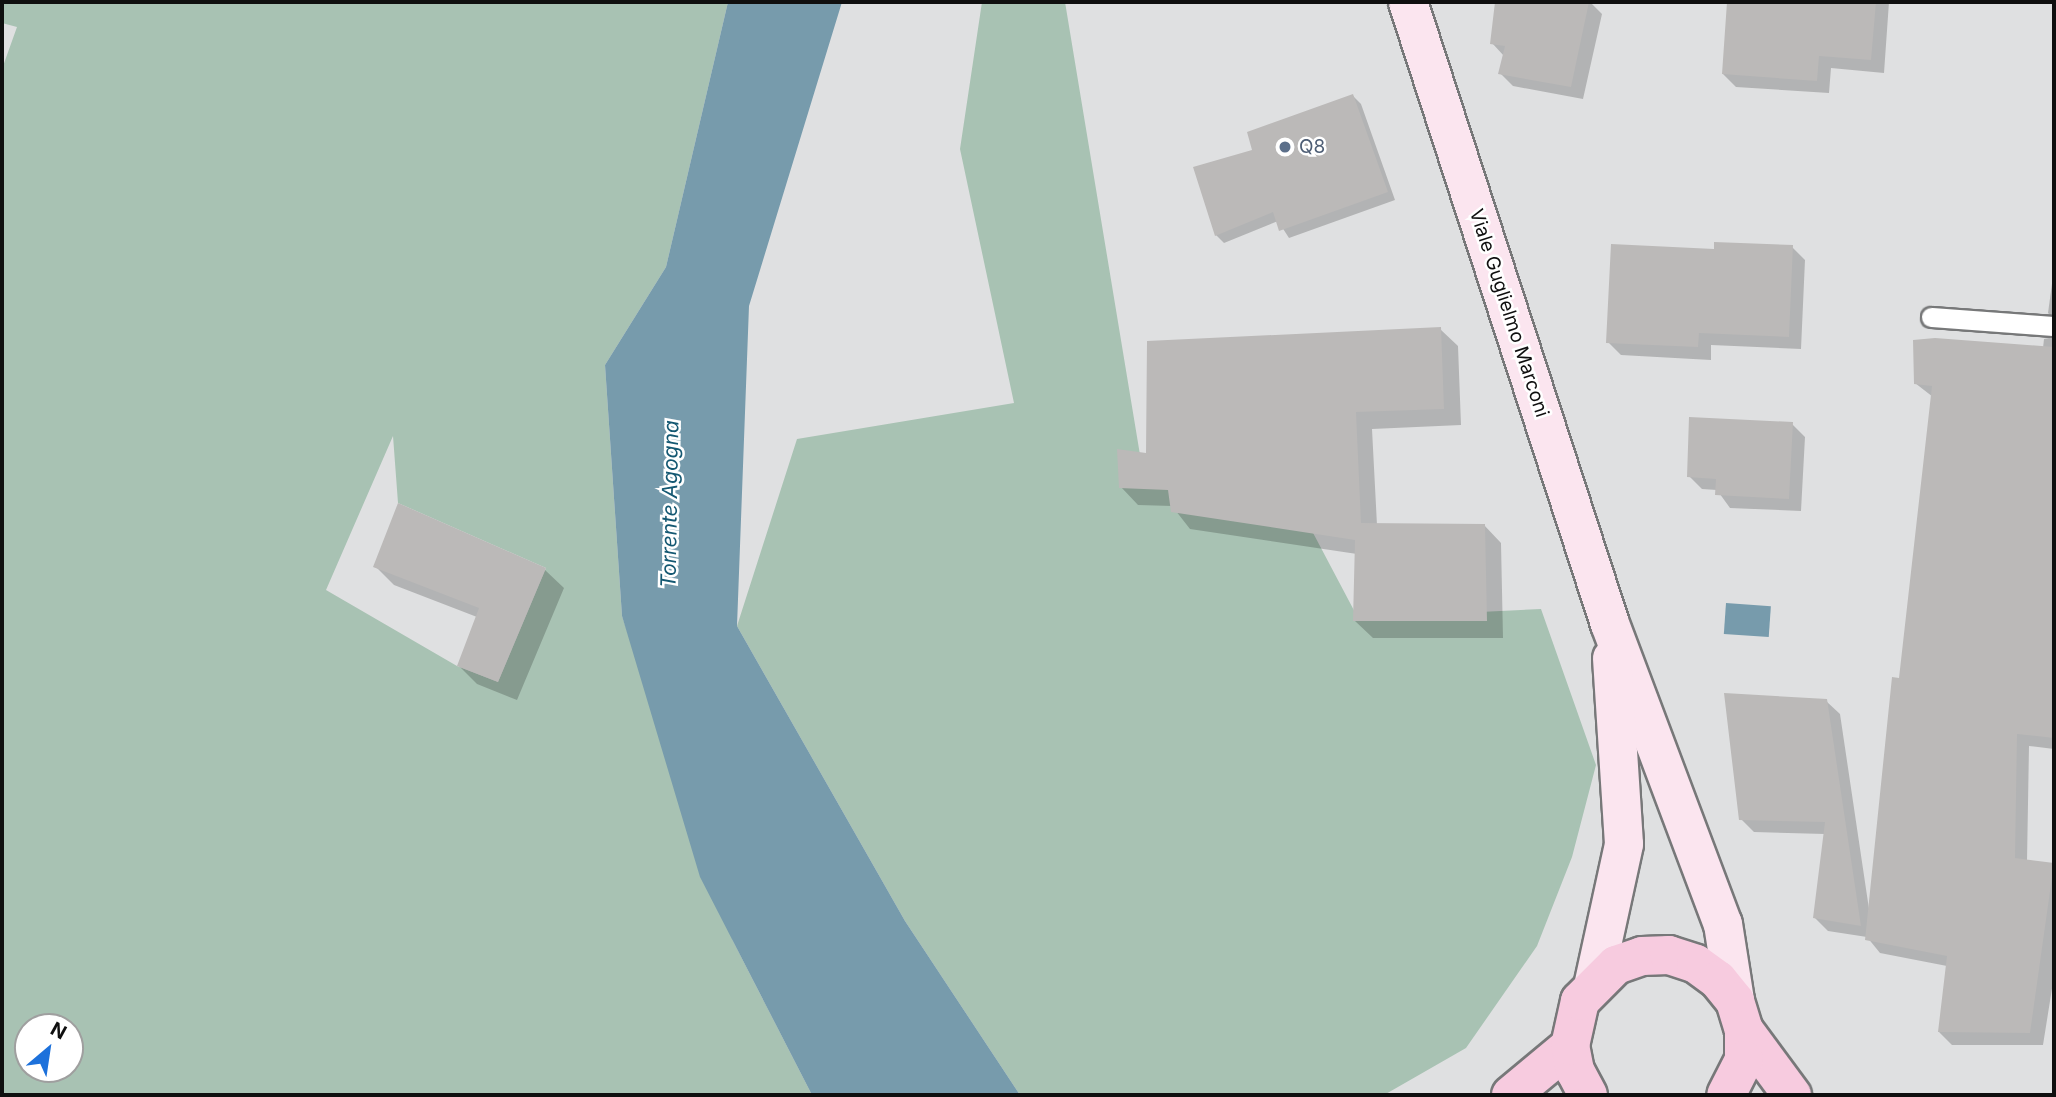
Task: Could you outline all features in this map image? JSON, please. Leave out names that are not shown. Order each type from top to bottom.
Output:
[{"type":"main road","name":"Viale Guglielmo Marconi","points":[[1408,2],[1610,624],[1723,924],[1740,1016],[1792,1095]]},
{"type":"main road","name":"Viale Guglielmo Marconi","points":[[1594,982],[1624,844],[1610,624]]},
{"type":"main road","points":[[1588,1095],[1575,1071],[1570,1046],[1580,1001],[1594,982],[1615,965],[1642,956],[1669,955],[1696,964],[1718,980],[1740,1016],[1744,1060],[1726,1095]]},
{"type":"main road","points":[[1511,1095],[1570,1046]]},
{"type":"lane","points":[[1931,317],[2054,326]]},
{"type":"green space","points":[[2,2],[728,2],[666,267],[605,365],[622,616],[733,941],[812,1095],[2,1095],[2,69],[17,27],[2,23]],"holes":[[[393,436],[398,503],[546,568],[498,682],[457,666],[326,590]]]},
{"type":"green space","points":[[982,2],[1065,2],[1145,485],[1302,512],[1358,618],[1541,609],[1596,765],[1572,857],[1537,946],[1466,1048],[1384,1095],[1020,1095],[905,921],[737,626],[797,439],[1014,403],[960,149]]},
{"type":"water","name":"Torrente Agogna","points":[[728,2],[842,2],[749,306],[737,626],[905,921],[1020,1095],[812,1095],[700,877],[622,616],[605,365],[666,267]]},
{"type":"water","points":[[1726,603],[1771,606],[1769,637],[1724,634]]},
{"type":"building","points":[[1495,2],[1589,2],[1571,87],[1498,74],[1505,46],[1490,44]]},
{"type":"building","points":[[1727,2],[1876,2],[1871,60],[1819,56],[1817,81],[1722,74]]},
{"type":"building","points":[[1353,94],[1388,192],[1279,231],[1273,212],[1215,236],[1193,167],[1252,150],[1247,132]]},
{"type":"building","points":[[1714,242],[1793,245],[1789,337],[1699,333],[1698,347],[1606,343],[1611,244],[1714,249]]},
{"type":"building","points":[[1441,327],[1444,409],[1356,412],[1361,523],[1485,524],[1487,621],[1353,621],[1355,540],[1171,512],[1168,490],[1119,488],[1117,449],[1146,453],[1147,341]]},
{"type":"building","points":[[1935,338],[2054,347],[2054,738],[2017,734],[2015,858],[2054,863],[2030,1033],[1938,1032],[1947,956],[1865,940],[1892,677],[1899,678],[1932,386],[1914,384],[1913,340]]},
{"type":"building","points":[[1689,417],[1793,422],[1789,499],[1715,495],[1716,479],[1687,477]]},
{"type":"building","points":[[398,503],[546,568],[498,682],[457,666],[479,608],[373,567]]},
{"type":"building","points":[[1724,693],[1827,699],[1861,926],[1813,918],[1825,822],[1739,820]]},
{"type":"place","name":"Q8","points":[[1285,147]]}]
